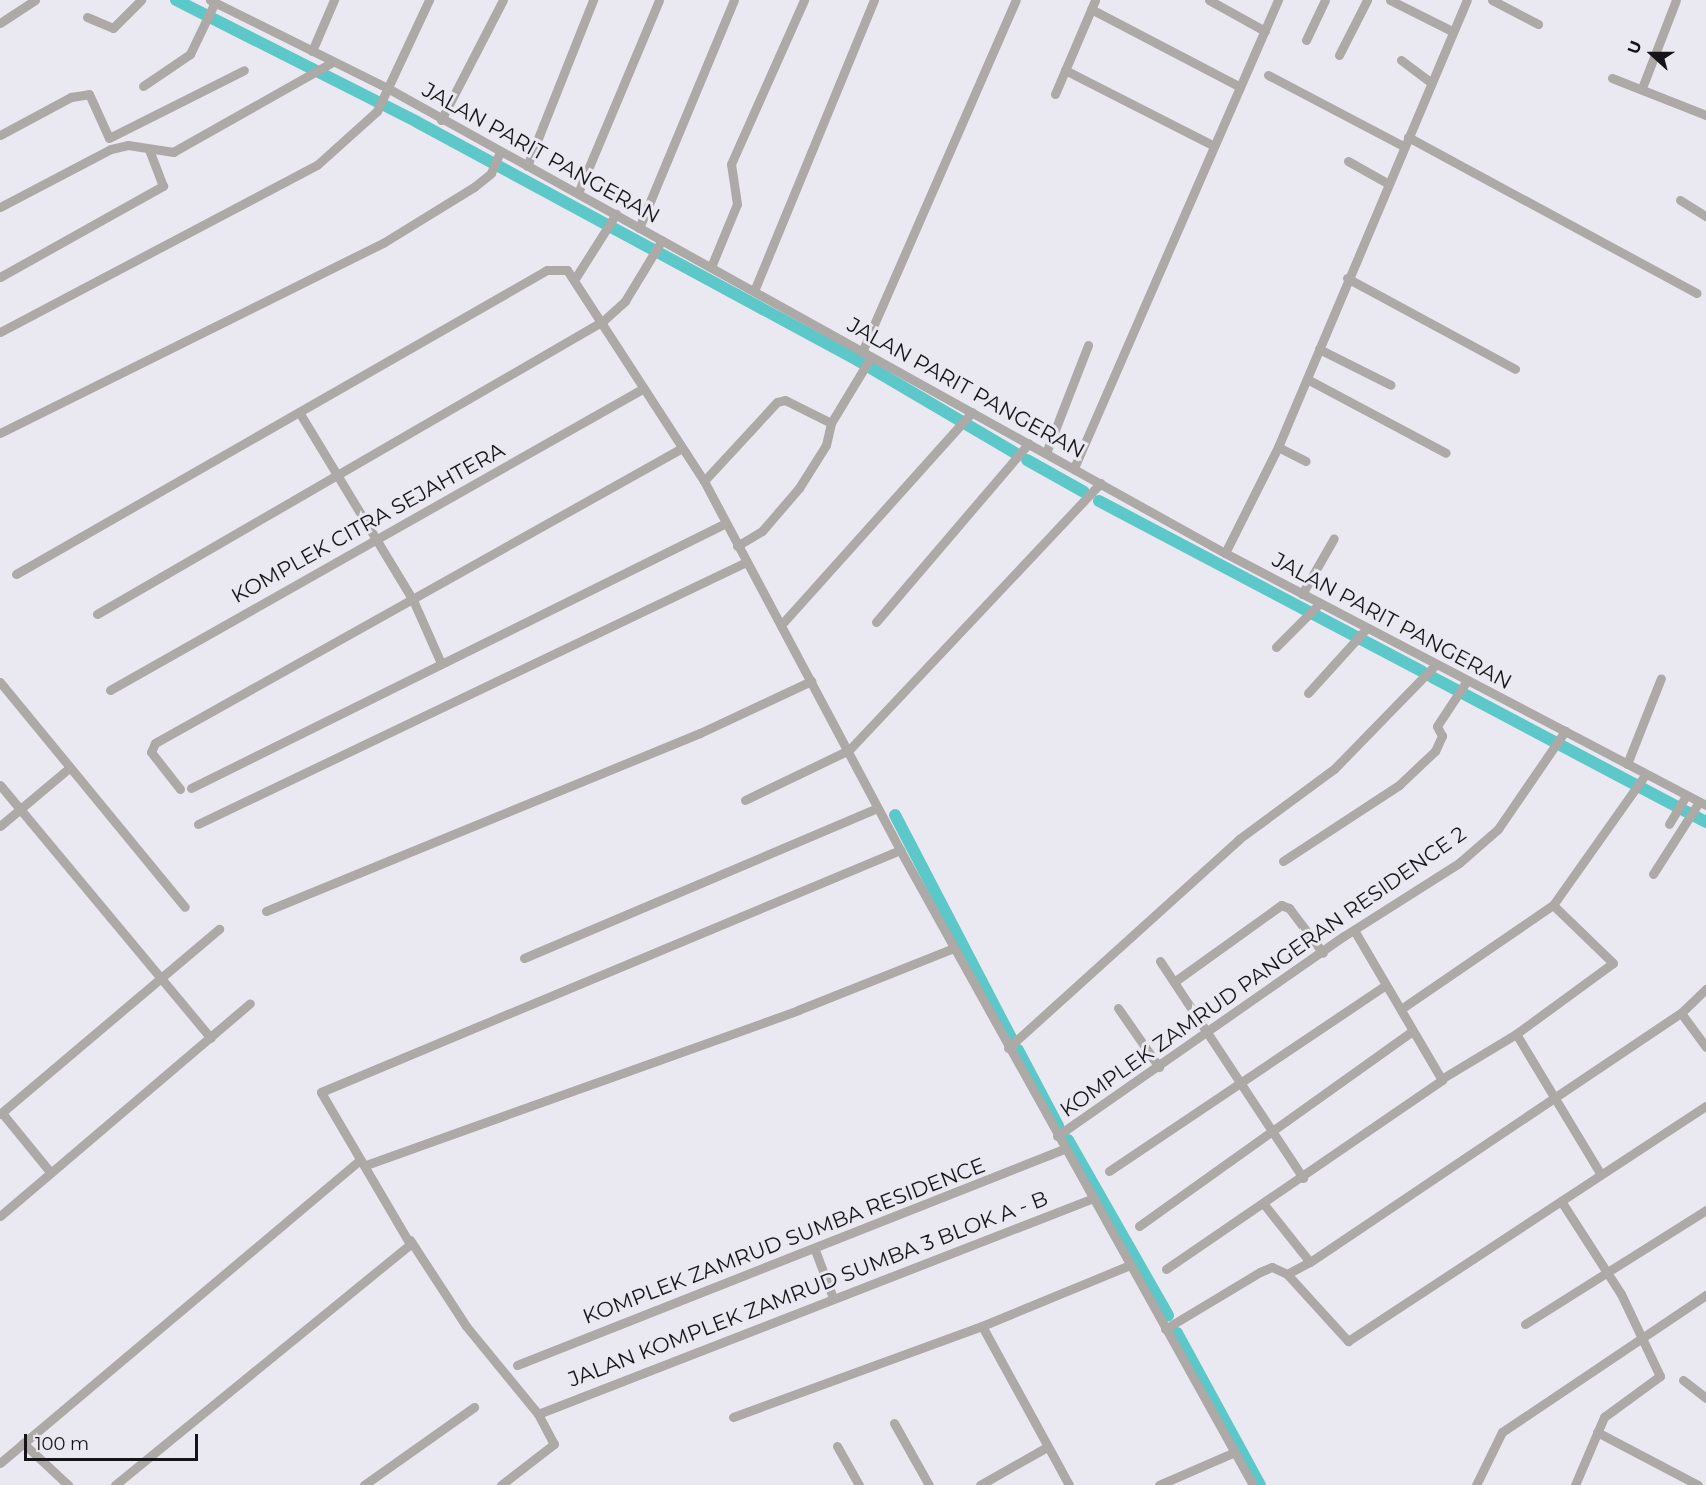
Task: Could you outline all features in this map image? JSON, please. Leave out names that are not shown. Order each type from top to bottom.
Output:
[{"type":"street","points":[[0,23],[35,0]]},
{"type":"street","points":[[87,17],[113,28],[141,0]]},
{"type":"street","points":[[233,11],[237,0]]},
{"type":"street","points":[[312,51],[334,0]]},
{"type":"street","points":[[0,332],[317,165],[377,111],[389,92],[429,0]]},
{"type":"street","points":[[441,120],[503,0]]},
{"type":"street","points":[[527,166],[593,0]]},
{"type":"street","points":[[578,194],[659,0]]},
{"type":"street","points":[[639,228],[734,0]]},
{"type":"street","points":[[711,267],[737,204],[731,164],[804,0]]},
{"type":"street","points":[[754,291],[874,0]]},
{"type":"street","points":[[737,546],[762,531],[799,488],[826,445],[831,423],[861,372],[1016,0]]},
{"type":"street","points":[[1209,0],[1265,31]]},
{"type":"street","points":[[1074,468],[1278,0]]},
{"type":"street","points":[[1306,40],[1325,0]]},
{"type":"street","points":[[1339,55],[1367,0]]},
{"type":"street","points":[[1390,0],[1452,31]]},
{"type":"street","points":[[1225,553],[1278,447],[1347,278],[1467,0]]},
{"type":"street","points":[[1492,0],[1538,24]]},
{"type":"street","points":[[1642,88],[1676,0]]},
{"type":"street","points":[[143,86],[190,54],[205,26],[213,4]]},
{"type":"street","name":"JALAN PARIT PANGERAN","points":[[213,4],[233,11],[312,51],[330,64],[389,92],[499,155],[527,166],[578,194],[614,218],[639,228],[711,267],[970,415],[1074,468],[1302,594],[1316,606],[1366,629],[1562,734],[1627,764],[1644,777],[1684,799],[1701,803]]},
{"type":"street","points":[[1055,94],[1093,4],[1240,87]]},
{"type":"street","points":[[1401,60],[1430,82]]},
{"type":"street","points":[[0,207],[111,149],[128,145],[173,152],[308,79],[330,64]]},
{"type":"street","points":[[0,135],[71,97],[89,94],[109,138],[244,70]]},
{"type":"street","points":[[1065,70],[1214,146]]},
{"type":"street","points":[[1268,75],[1405,141],[1697,293]]},
{"type":"street","points":[[1612,78],[1706,115]]},
{"type":"street","points":[[0,277],[163,186],[149,150]]},
{"type":"street","points":[[0,433],[383,243],[491,173],[499,155]]},
{"type":"street","points":[[1348,161],[1388,183]]},
{"type":"street","points":[[1680,200],[1706,216]]},
{"type":"street","points":[[576,276],[614,218]]},
{"type":"street","points":[[97,614],[603,321],[624,301],[662,240]]},
{"type":"street","points":[[16,574],[547,270],[567,270],[576,276],[704,481],[724,524],[782,625],[900,850],[1008,1048],[1253,1485]]},
{"type":"street","points":[[1347,278],[1515,369]]},
{"type":"street","points":[[1046,453],[1088,345]]},
{"type":"street","points":[[1319,349],[1391,385]]},
{"type":"street","points":[[1307,379],[1446,453]]},
{"type":"street","name":"KOMPLEK CITRA SEJAHTERA","points":[[110,690],[644,388]]},
{"type":"street","points":[[704,481],[777,402],[785,400],[831,423]]},
{"type":"street","points":[[299,412],[413,600],[440,661]]},
{"type":"street","points":[[782,625],[961,428],[970,415]]},
{"type":"street","points":[[876,622],[1029,444]]},
{"type":"street","points":[[1278,447],[1306,460]]},
{"type":"street","points":[[180,789],[151,752],[155,743],[682,448]]},
{"type":"street","points":[[745,800],[849,750],[1101,483]]},
{"type":"street","points":[[191,788],[440,661],[724,524]]},
{"type":"street","points":[[1302,594],[1334,538]]},
{"type":"street","points":[[198,824],[746,562]]},
{"type":"street","points":[[1276,646],[1316,606]]},
{"type":"street","points":[[1308,693],[1366,629]]},
{"type":"street","points":[[1008,1048],[1239,839],[1334,770],[1434,666]]},
{"type":"street","points":[[1627,764],[1661,678]]},
{"type":"street","points":[[266,911],[700,734],[811,681]]},
{"type":"street","points":[[0,682],[185,907]]},
{"type":"street","points":[[1283,861],[1399,785],[1434,750],[1442,736],[1437,726],[1466,682]]},
{"type":"street","name":"KOMPLEK ZAMRUD PANGERAN RESIDENCE 2","points":[[1057,1136],[1209,1034],[1354,930],[1459,863],[1498,829],[1562,734]]},
{"type":"street","points":[[0,826],[69,768]]},
{"type":"street","points":[[1401,1009],[1553,905],[1644,777]]},
{"type":"street","points":[[0,785],[162,976],[211,1038]]},
{"type":"street","points":[[1669,824],[1684,799]]},
{"type":"street","points":[[1653,874],[1689,817],[1701,803]]},
{"type":"street","points":[[524,958],[878,808]]},
{"type":"street","points":[[501,1485],[553,1446],[538,1414],[466,1326],[410,1240],[321,1092],[900,850]]},
{"type":"street","points":[[1174,982],[1281,905],[1289,908],[1323,953]]},
{"type":"street","points":[[1166,1269],[1303,1178],[1443,1078],[1515,1034],[1613,963],[1553,905]]},
{"type":"street","points":[[51,1173],[1,1114],[219,929]]},
{"type":"street","points":[[1354,930],[1384,986],[1401,1009],[1412,1031],[1443,1078]]},
{"type":"street","points":[[0,1463],[363,1163],[798,1010],[954,948]]},
{"type":"street","points":[[1160,961],[1303,1178]]},
{"type":"street","points":[[1110,1171],[1239,1081],[1384,986]]},
{"type":"street","points":[[1287,1274],[1310,1262],[1681,1013],[1706,989]]},
{"type":"street","points":[[0,1216],[250,1003]]},
{"type":"street","points":[[1118,1008],[1159,1067]]},
{"type":"street","points":[[1681,1013],[1706,1047]]},
{"type":"street","points":[[1139,1226],[1412,1031]]},
{"type":"street","points":[[1515,1034],[1600,1173]]},
{"type":"street","points":[[1165,1329],[1272,1267],[1287,1274],[1348,1341],[1600,1173],[1706,1106]]},
{"type":"street","name":"KOMPLEK ZAMRUD SUMBA RESIDENCE","points":[[517,1365],[815,1250],[1064,1149]]},
{"type":"street","name":"JALAN KOMPLEK ZAMRUD SUMBA 3 BLOK A - B","points":[[538,1414],[1091,1199]]},
{"type":"street","points":[[1561,1201],[1607,1269],[1660,1376],[1610,1411],[1597,1431],[1575,1485]]},
{"type":"street","points":[[1263,1203],[1310,1262]]},
{"type":"street","points":[[1525,1324],[1607,1269],[1706,1210]]},
{"type":"street","points":[[115,1485],[410,1240]]},
{"type":"street","points":[[815,1250],[832,1298]]},
{"type":"street","points":[[733,1417],[982,1326],[1130,1265]]},
{"type":"street","points":[[1476,1485],[1502,1432],[1639,1337],[1706,1295]]},
{"type":"street","points":[[982,1326],[1069,1485]]},
{"type":"street","points":[[1683,1380],[1706,1398]]},
{"type":"street","points":[[364,1485],[474,1407]]},
{"type":"street","points":[[894,1423],[929,1485]]},
{"type":"street","points":[[1597,1431],[1698,1485]]},
{"type":"street","points":[[23,1443],[68,1485]]},
{"type":"street","points":[[837,1446],[858,1485]]},
{"type":"street","points":[[980,1485],[1047,1447]]},
{"type":"street","points":[[1159,1485],[1235,1452]]},
{"type":"waterway","points":[[176,0],[417,122],[859,361],[1015,453]]},
{"type":"waterway","points":[[1027,460],[1084,492]]},
{"type":"waterway","points":[[1099,501],[1422,671]]},
{"type":"waterway","points":[[1432,677],[1706,822]]},
{"type":"waterway","points":[[895,815],[1011,1038]]},
{"type":"waterway","points":[[1018,1050],[1058,1126]]},
{"type":"waterway","points":[[1068,1140],[1168,1315]]},
{"type":"waterway","points":[[1177,1333],[1260,1485]]}]
